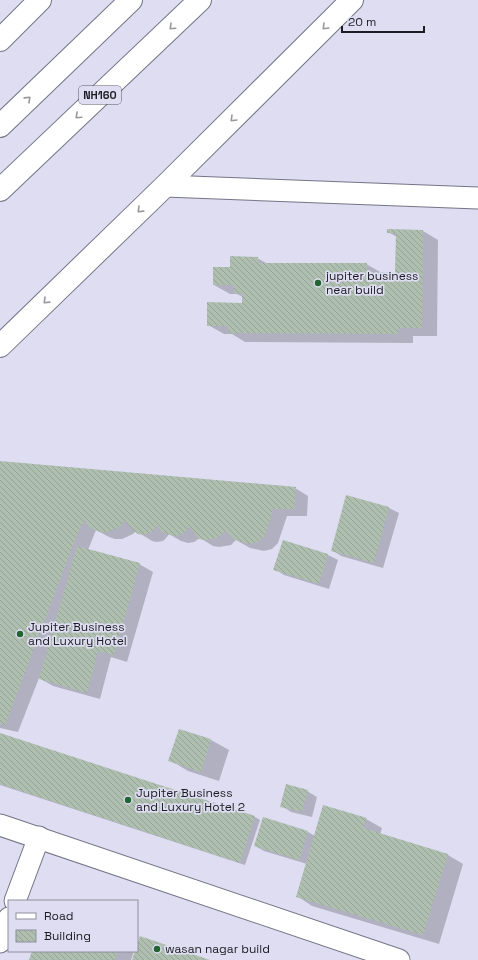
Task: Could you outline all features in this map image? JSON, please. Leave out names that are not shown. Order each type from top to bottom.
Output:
[{"type":"main road","points":[[0,126],[131,0]]},
{"type":"main road","name":"NH160","points":[[0,190],[200,0]]},
{"type":"main road","points":[[0,346],[165,186],[352,0]]},
{"type":"main road","points":[[0,40],[36,2]]},
{"type":"street","points":[[165,186],[478,198]]},
{"type":"street","points":[[0,825],[399,960]]},
{"type":"street","points":[[15,900],[39,838]]},
{"type":"street","points":[[0,942],[8,921]]},
{"type":"building","name":"jupiter business near build","points":[[387,229],[423,230],[422,328],[398,328],[398,334],[228,333],[228,326],[207,326],[207,302],[242,303],[242,293],[234,293],[234,285],[213,285],[213,267],[230,267],[230,256],[258,257],[258,263],[367,263],[366,281],[377,281],[377,272],[395,273],[396,233],[387,233]]},
{"type":"building","name":"Jupiter Business and Luxury Hotel","points":[[0,461],[296,487],[294,509],[273,509],[265,536],[258,542],[250,544],[235,540],[225,531],[217,538],[205,540],[199,539],[189,526],[181,535],[174,536],[162,532],[157,525],[154,530],[143,535],[134,531],[125,521],[119,527],[108,532],[101,532],[94,530],[87,525],[85,519],[78,532],[5,725],[0,724]]},
{"type":"building","points":[[346,495],[389,507],[374,563],[331,551]]},
{"type":"building","points":[[283,540],[328,554],[319,584],[273,570]]},
{"type":"building","name":"Jupiter Business and Luxury Hotel","points":[[77,546],[140,563],[114,655],[98,651],[87,693],[39,679]]},
{"type":"building","points":[[179,729],[211,739],[201,772],[168,761]]},
{"type":"building","name":"Jupiter Business and Luxury Hotel 2","points":[[0,733],[255,816],[240,863],[0,784]]},
{"type":"building","points":[[286,784],[308,790],[302,812],[280,807]]},
{"type":"building","points":[[323,805],[367,818],[363,828],[448,854],[423,935],[296,897]]},
{"type":"building","points":[[263,817],[308,831],[299,860],[254,846]]},
{"type":"building","name":"wasan nagar build","points":[[140,936],[210,960],[132,960],[135,952],[138,952]]},
{"type":"building","points":[[32,952],[118,952],[115,960],[29,960]]},
{"type":"place","name":"jupiter business near build","points":[[318,283]]},
{"type":"place","name":"Jupiter Business and Luxury Hotel","points":[[20,634]]},
{"type":"place","name":"Jupiter Business and Luxury Hotel 2","points":[[128,800]]},
{"type":"place","name":"wasan nagar build","points":[[157,949]]}]
